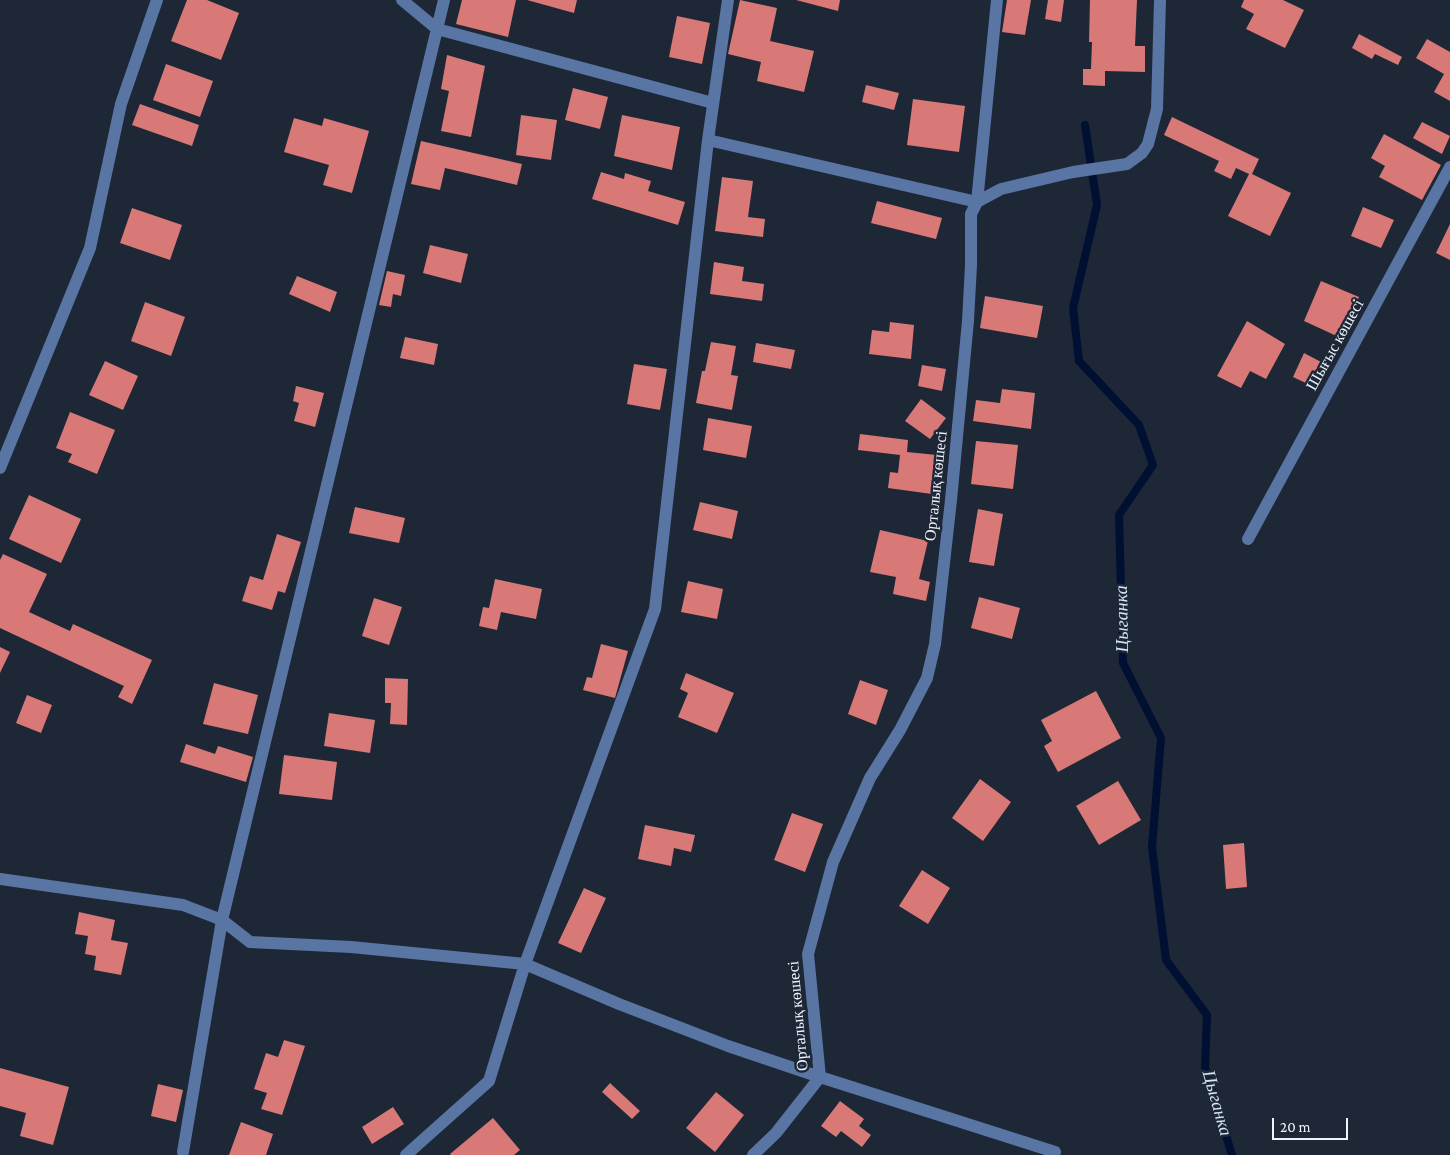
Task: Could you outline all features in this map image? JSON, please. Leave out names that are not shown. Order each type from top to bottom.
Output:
[{"type":"street","points":[[0,468],[90,248],[121,104],[157,0]]},
{"type":"street","points":[[402,0],[437,29],[713,103]]},
{"type":"street","points":[[183,1152],[222,920],[444,0]]},
{"type":"street","points":[[406,1155],[489,1082],[525,964],[655,610],[708,140],[728,0]]},
{"type":"street","name":"Орталық көшесі","points":[[820,1077],[808,954],[833,862],[870,778],[900,730],[927,678],[935,644],[968,321],[972,265],[971,214],[977,202],[997,0]]},
{"type":"street","points":[[708,140],[977,202],[1001,189],[1073,172],[1127,164],[1142,153],[1148,144],[1157,109],[1160,0]]},
{"type":"street","name":"Шығыс көшесі","points":[[1248,539],[1450,167]]},
{"type":"street","points":[[0,879],[183,905],[222,920],[250,942],[350,947],[525,964],[619,1004],[728,1046],[1055,1152]]},
{"type":"street","points":[[753,1155],[776,1133],[820,1077]]},
{"type":"building","points":[[187,0],[207,0],[239,13],[221,60],[171,41]]},
{"type":"building","points":[[462,0],[516,0],[508,37],[456,24]]},
{"type":"building","points":[[527,0],[577,0],[574,13]]},
{"type":"building","points":[[740,0],[777,8],[770,41],[814,51],[804,92],[757,81],[761,62],[728,54]]},
{"type":"building","points":[[796,0],[840,0],[838,11]]},
{"type":"building","points":[[1007,0],[1031,0],[1025,35],[1002,32]]},
{"type":"building","points":[[1048,0],[1064,0],[1061,22],[1045,19]]},
{"type":"building","points":[[1090,0],[1137,0],[1135,46],[1145,46],[1145,72],[1105,71],[1105,86],[1083,85],[1083,69],[1091,69],[1092,42],[1089,42]]},
{"type":"building","points":[[1244,0],[1283,0],[1304,10],[1285,48],[1246,29],[1254,14],[1241,7]]},
{"type":"building","points":[[677,16],[710,23],[702,64],[669,57]]},
{"type":"building","points":[[1359,34],[1402,57],[1398,65],[1375,54],[1372,59],[1352,48]]},
{"type":"building","points":[[1427,39],[1450,52],[1450,101],[1434,92],[1444,74],[1416,58]]},
{"type":"building","points":[[447,55],[485,66],[471,137],[441,131],[449,91],[441,89]]},
{"type":"building","points":[[166,64],[213,81],[200,117],[153,100]]},
{"type":"building","points":[[866,85],[899,93],[894,110],[862,102]]},
{"type":"building","points":[[573,88],[608,97],[600,129],[565,120]]},
{"type":"building","points":[[913,99],[965,106],[959,152],[907,145]]},
{"type":"building","points":[[140,104],[199,125],[192,146],[132,125]]},
{"type":"building","points":[[521,115],[557,120],[551,160],[516,155]]},
{"type":"building","points":[[622,115],[680,127],[672,170],[614,156]]},
{"type":"building","points":[[1172,117],[1259,159],[1252,174],[1291,193],[1270,236],[1228,216],[1249,174],[1236,168],[1231,179],[1214,171],[1219,161],[1164,135]]},
{"type":"building","points":[[294,118],[322,126],[324,118],[369,131],[352,193],[323,185],[329,165],[284,152]]},
{"type":"building","points":[[1422,122],[1450,136],[1442,154],[1413,138]]},
{"type":"building","points":[[1384,134],[1441,165],[1422,200],[1379,177],[1385,166],[1371,158]]},
{"type":"building","points":[[421,141],[522,164],[517,185],[445,168],[440,190],[411,184]]},
{"type":"building","points":[[601,172],[624,179],[625,173],[651,181],[648,191],[685,202],[678,225],[592,199]]},
{"type":"building","points":[[722,177],[753,181],[748,217],[765,219],[763,237],[715,231]]},
{"type":"building","points":[[877,201],[942,218],[936,239],[871,223]]},
{"type":"building","points":[[1363,207],[1394,220],[1381,248],[1351,236]]},
{"type":"building","points":[[132,208],[182,225],[170,260],[120,243]]},
{"type":"building","points":[[1450,224],[1450,260],[1436,253]]},
{"type":"building","points":[[430,245],[468,254],[461,283],[423,273]]},
{"type":"building","points":[[714,262],[744,267],[742,281],[764,284],[762,301],[710,294]]},
{"type":"building","points":[[387,271],[405,275],[401,296],[393,294],[391,307],[379,305]]},
{"type":"building","points":[[297,276],[337,292],[330,312],[289,294]]},
{"type":"building","points":[[1321,281],[1359,297],[1341,338],[1304,321]]},
{"type":"building","points":[[985,296],[1043,306],[1037,338],[980,328]]},
{"type":"building","points":[[145,302],[185,317],[171,356],[131,341]]},
{"type":"building","points":[[1247,321],[1285,344],[1266,379],[1250,371],[1241,388],[1217,376]]},
{"type":"building","points":[[890,322],[914,325],[911,359],[869,354],[872,330],[889,332]]},
{"type":"building","points":[[405,337],[438,344],[434,365],[400,358]]},
{"type":"building","points":[[711,342],[736,346],[731,375],[738,376],[732,410],[696,403],[702,371],[705,371]]},
{"type":"building","points":[[756,343],[795,350],[791,369],[753,362]]},
{"type":"building","points":[[1304,353],[1325,364],[1314,387],[1293,377]]},
{"type":"building","points":[[105,361],[138,376],[123,410],[89,395]]},
{"type":"building","points":[[634,364],[667,369],[660,410],[627,404]]},
{"type":"building","points":[[922,365],[946,369],[942,391],[918,386]]},
{"type":"building","points":[[296,386],[324,393],[315,427],[294,421],[299,403],[293,401]]},
{"type":"building","points":[[1002,389],[1035,393],[1031,429],[973,421],[976,400],[1000,403]]},
{"type":"building","points":[[921,399],[946,418],[930,439],[905,421]]},
{"type":"building","points":[[70,412],[115,430],[97,474],[68,462],[72,454],[56,448]]},
{"type":"building","points":[[708,418],[752,426],[746,458],[703,450]]},
{"type":"building","points":[[860,434],[908,440],[907,452],[937,455],[932,494],[888,488],[890,472],[898,473],[900,455],[858,450]]},
{"type":"building","points":[[976,441],[1018,445],[1013,489],[971,484]]},
{"type":"building","points":[[29,495],[81,519],[61,563],[9,539]]},
{"type":"building","points":[[700,502],[738,511],[732,539],[693,530]]},
{"type":"building","points":[[355,507],[405,518],[399,543],[349,533]]},
{"type":"building","points":[[978,509],[1003,514],[994,566],[969,562]]},
{"type":"building","points":[[880,530],[928,541],[919,579],[930,582],[926,601],[893,594],[896,577],[870,572]]},
{"type":"building","points":[[277,534],[301,542],[285,593],[278,591],[272,610],[242,601],[250,576],[263,580]]},
{"type":"building","points":[[3,554],[47,574],[29,612],[70,631],[73,624],[152,660],[132,704],[118,697],[124,686],[0,628],[0,560]]},
{"type":"building","points":[[495,579],[542,589],[536,619],[501,612],[497,630],[479,626],[483,607],[489,608]]},
{"type":"building","points":[[688,581],[723,589],[717,619],[681,612]]},
{"type":"building","points":[[979,597],[1020,608],[1012,639],[971,628]]},
{"type":"building","points":[[374,598],[402,607],[389,645],[362,636]]},
{"type":"building","points":[[601,644],[628,651],[615,698],[583,690],[587,677],[592,678]]},
{"type":"building","points":[[0,647],[10,652],[0,673]]},
{"type":"building","points":[[686,673],[734,693],[717,733],[678,717],[688,693],[680,689]]},
{"type":"building","points":[[385,678],[408,679],[407,725],[390,724],[391,703],[385,703]]},
{"type":"building","points":[[860,680],[888,690],[876,725],[848,714]]},
{"type":"building","points":[[214,683],[258,695],[248,734],[203,724]]},
{"type":"building","points":[[1096,691],[1121,738],[1058,772],[1044,746],[1052,741],[1041,720]]},
{"type":"building","points":[[27,695],[52,705],[41,733],[16,723]]},
{"type":"building","points":[[329,713],[375,720],[370,753],[324,746]]},
{"type":"building","points":[[186,744],[215,754],[218,746],[253,757],[246,782],[180,762]]},
{"type":"building","points":[[284,755],[337,762],[332,800],[279,794]]},
{"type":"building","points":[[980,779],[1011,802],[983,841],[952,818]]},
{"type":"building","points":[[1118,781],[1141,820],[1099,845],[1076,806]]},
{"type":"building","points":[[792,813],[823,824],[805,872],[774,860]]},
{"type":"building","points":[[645,825],[695,835],[691,852],[674,848],[671,866],[638,859]]},
{"type":"building","points":[[1244,843],[1247,887],[1226,889],[1223,845]]},
{"type":"building","points":[[922,870],[950,888],[928,924],[899,906]]},
{"type":"building","points":[[584,888],[606,898],[581,953],[558,943]]},
{"type":"building","points":[[79,912],[115,920],[111,940],[128,943],[121,975],[94,970],[96,956],[85,954],[88,936],[75,934]]},
{"type":"building","points":[[284,1040],[305,1046],[282,1115],[261,1109],[267,1093],[254,1089],[266,1053],[278,1057]]},
{"type":"building","points":[[0,1068],[69,1087],[53,1145],[20,1136],[26,1113],[0,1106]]},
{"type":"building","points":[[610,1083],[640,1111],[632,1119],[602,1092]]},
{"type":"building","points":[[158,1084],[183,1090],[176,1122],[151,1116]]},
{"type":"building","points":[[716,1092],[744,1115],[715,1152],[686,1128]]},
{"type":"building","points":[[840,1101],[864,1119],[859,1126],[871,1135],[862,1147],[841,1131],[836,1137],[821,1126]]},
{"type":"building","points":[[393,1107],[404,1124],[372,1144],[362,1127]]},
{"type":"building","points":[[493,1118],[520,1150],[514,1155],[450,1154]]},
{"type":"building","points":[[241,1122],[273,1134],[266,1155],[229,1155]]},
{"type":"waterway","name":"Цыганка","points":[[1085,125],[1097,205],[1073,308],[1079,361],[1139,425],[1153,465],[1119,515],[1123,663],[1161,738],[1152,847],[1166,960],[1207,1015],[1205,1068],[1232,1155]]}]
